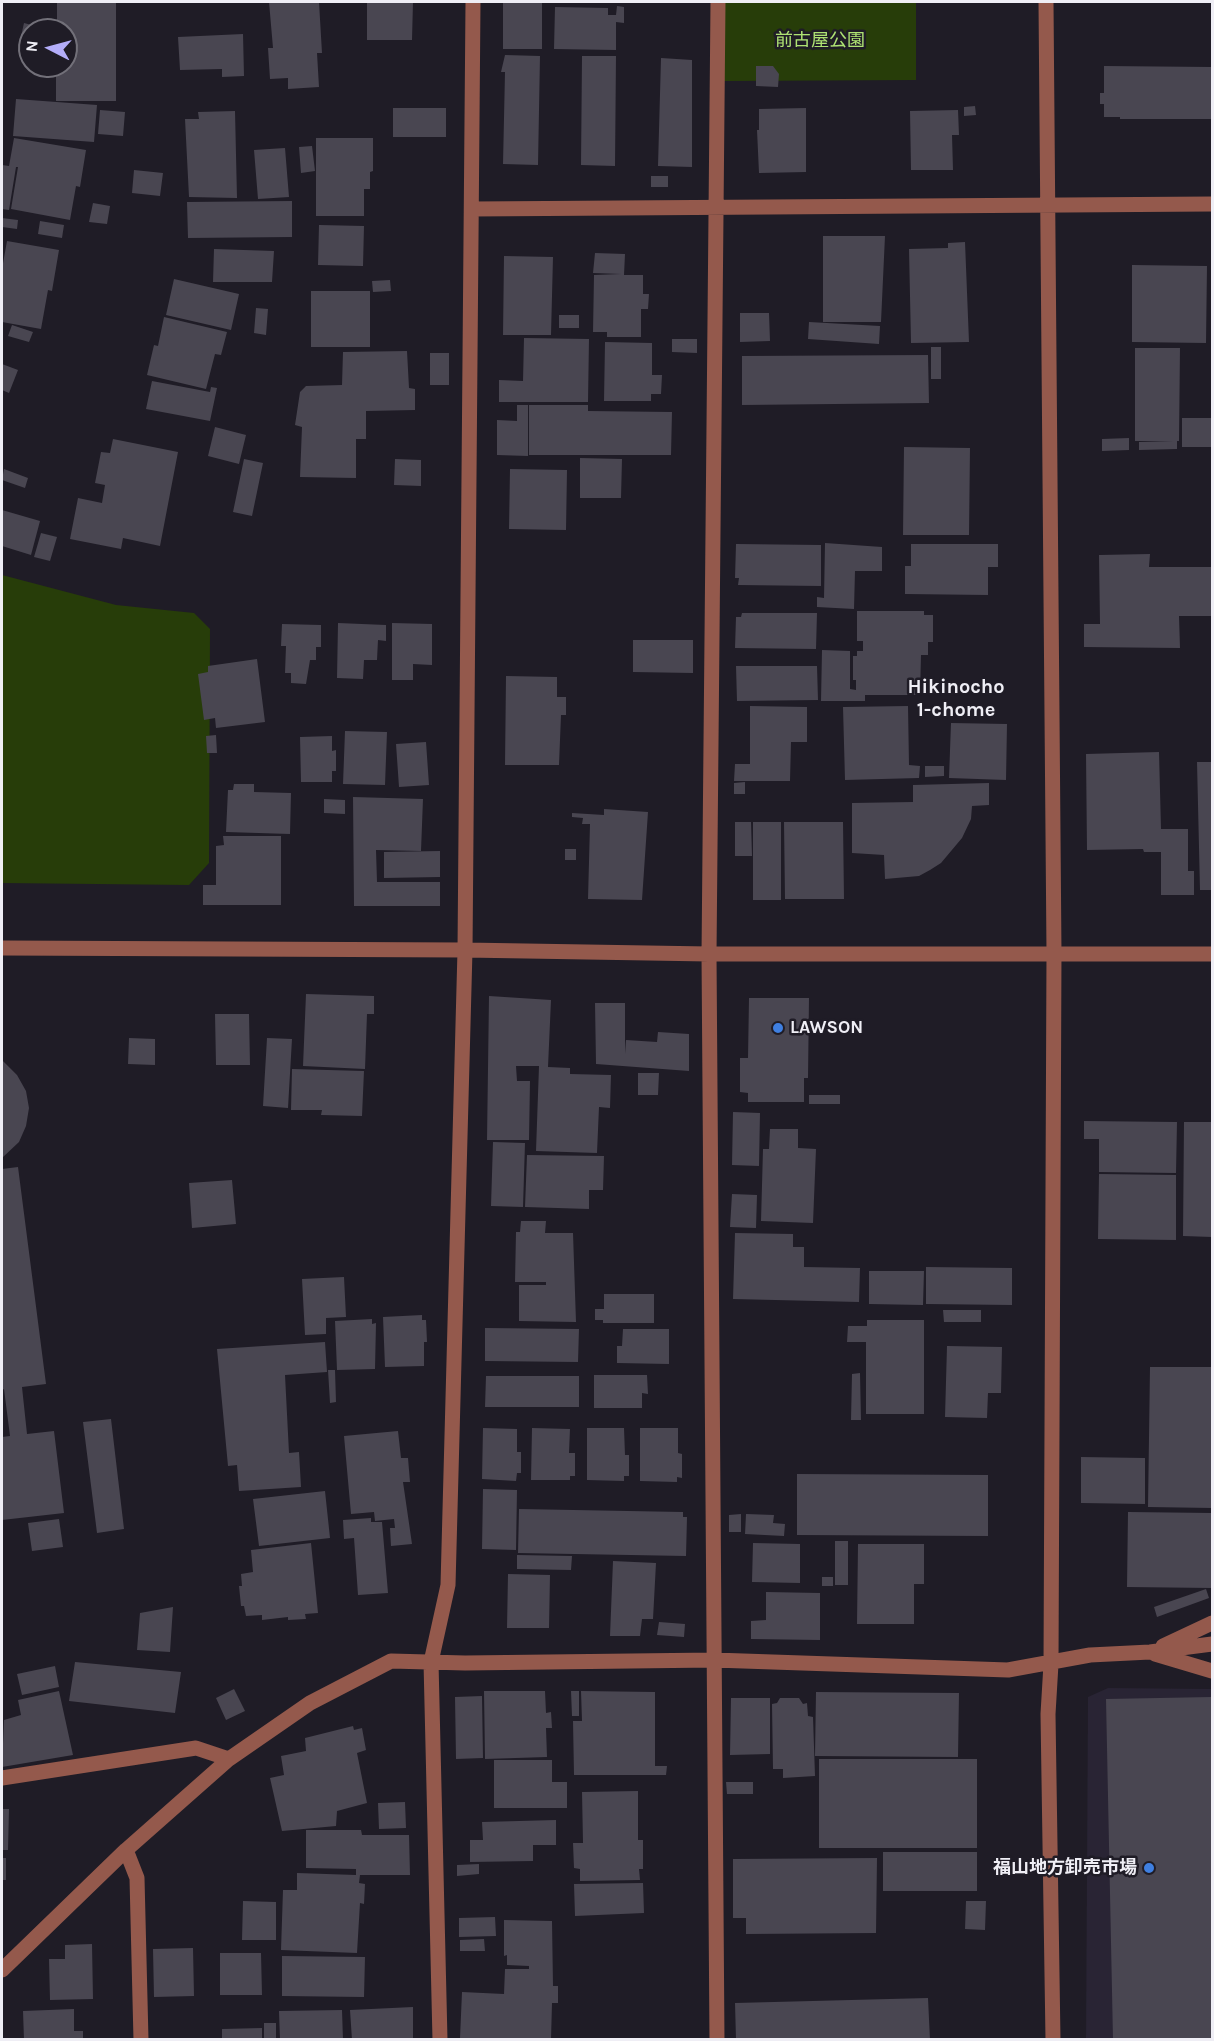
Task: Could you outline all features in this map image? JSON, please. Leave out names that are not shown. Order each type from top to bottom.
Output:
[{"type":"street","points":[[440,2040],[431,1662],[448,1585],[465,950],[473,2]]},
{"type":"street","points":[[717,2040],[709,954],[718,2]]},
{"type":"street","points":[[1046,2],[1054,952],[1051,1664],[1048,1714],[1053,2040]]},
{"type":"street","points":[[472,209],[1212,204]]},
{"type":"street","points":[[2,948],[465,950],[709,954],[1054,952],[1212,954]]},
{"type":"street","points":[[1150,1653],[1212,1623]]},
{"type":"street","points":[[2,1970],[126,1850],[229,1760],[310,1703],[391,1661],[714,1660],[1008,1670],[1051,1664],[1090,1655],[1150,1653],[1212,1644]]},
{"type":"street","points":[[1150,1653],[1212,1671]]},
{"type":"street","points":[[2,1778],[196,1748],[229,1760]]},
{"type":"street","points":[[126,1850],[137,1878],[141,2040]]},
{"type":"shaded area","name":"福山地方卸売市場","points":[[1108,1688],[1212,1689],[1212,2039],[1086,2040],[1088,1697]]},
{"type":"green space","name":"前古屋公園","points":[[724,2],[916,2],[916,80],[723,81]]},
{"type":"green space","points":[[2,575],[116,605],[194,613],[210,629],[209,863],[189,885],[2,883]]},
{"type":"building","points":[[57,2],[116,2],[116,101],[56,101],[56,78],[78,78],[78,18],[57,18]]},
{"type":"building","points":[[269,2],[319,2],[322,53],[317,53],[319,87],[288,89],[288,78],[270,79],[268,48],[273,48]]},
{"type":"building","points":[[367,2],[413,2],[412,40],[367,40]]},
{"type":"building","points":[[503,2],[542,2],[542,49],[503,49]]},
{"type":"building","points":[[617,6],[624,7],[624,23],[616,22],[616,50],[554,49],[555,7],[608,8],[608,15],[616,15]]},
{"type":"building","points":[[243,34],[244,76],[222,77],[222,69],[180,70],[178,37]]},
{"type":"building","points":[[505,55],[540,56],[538,165],[503,164],[505,72],[501,72]]},
{"type":"building","points":[[582,56],[616,56],[615,166],[581,165]]},
{"type":"building","points":[[661,58],[692,60],[692,167],[658,166]]},
{"type":"building","points":[[756,66],[773,66],[779,74],[778,87],[756,86]]},
{"type":"building","points":[[1104,66],[1212,67],[1212,119],[1104,117],[1104,104],[1100,104],[1100,93],[1104,93]]},
{"type":"building","points":[[16,99],[97,105],[94,142],[13,136]]},
{"type":"building","points":[[975,106],[976,115],[964,116],[964,107]]},
{"type":"building","points":[[393,108],[446,108],[446,137],[393,137]]},
{"type":"building","points":[[806,108],[806,172],[759,173],[757,130],[759,130],[759,109]]},
{"type":"building","points":[[100,110],[125,112],[123,136],[98,134]]},
{"type":"building","points":[[958,110],[959,135],[952,135],[953,170],[911,170],[910,111]]},
{"type":"building","points":[[235,111],[237,198],[189,197],[185,119],[199,119],[198,112]]},
{"type":"building","points":[[14,138],[86,150],[80,187],[76,186],[70,220],[11,209],[18,167],[16,167],[9,210],[2,209],[2,165],[9,166]]},
{"type":"building","points":[[316,138],[373,138],[373,171],[370,172],[370,189],[364,189],[364,216],[316,216]]},
{"type":"building","points":[[312,146],[315,171],[301,173],[299,147]]},
{"type":"building","points":[[285,148],[289,197],[258,199],[254,150]]},
{"type":"building","points":[[134,170],[163,173],[160,196],[132,193]]},
{"type":"building","points":[[651,176],[668,176],[668,187],[651,187]]},
{"type":"building","points":[[292,201],[292,237],[188,238],[187,202]]},
{"type":"building","points":[[93,203],[110,206],[107,224],[89,222]]},
{"type":"building","points":[[2,218],[18,220],[17,229],[2,227]]},
{"type":"building","points":[[40,221],[64,225],[62,238],[38,234]]},
{"type":"building","points":[[319,225],[364,226],[363,266],[318,265]]},
{"type":"building","points":[[823,236],[885,236],[881,322],[823,322]]},
{"type":"building","points":[[7,241],[59,250],[52,291],[48,290],[41,329],[2,322],[2,269]]},
{"type":"building","points":[[965,242],[969,342],[911,343],[909,249],[948,248],[948,243]]},
{"type":"building","points":[[214,249],[274,251],[272,282],[213,282]]},
{"type":"building","points":[[595,253],[625,254],[624,275],[643,275],[643,294],[649,294],[648,309],[641,309],[641,337],[607,337],[607,332],[593,332],[594,275],[621,274],[593,273]]},
{"type":"building","points":[[504,256],[553,257],[551,335],[503,335]]},
{"type":"building","points":[[1132,265],[1207,266],[1206,343],[1132,342]]},
{"type":"building","points":[[174,279],[239,294],[231,330],[166,315]]},
{"type":"building","points":[[390,280],[391,291],[373,292],[372,281]]},
{"type":"building","points":[[311,291],[370,291],[370,347],[311,347]]},
{"type":"building","points":[[256,308],[268,309],[266,335],[254,333]]},
{"type":"building","points":[[740,313],[769,313],[770,341],[740,342]]},
{"type":"building","points":[[559,315],[579,315],[579,328],[559,328]]},
{"type":"building","points":[[164,317],[227,332],[221,355],[215,354],[206,389],[147,375],[154,345],[158,346]]},
{"type":"building","points":[[809,322],[880,326],[879,344],[808,339]]},
{"type":"building","points":[[12,325],[33,332],[29,342],[8,336]]},
{"type":"building","points":[[524,338],[589,339],[588,402],[499,402],[499,380],[523,381]]},
{"type":"building","points":[[672,339],[697,339],[697,353],[672,352]]},
{"type":"building","points":[[605,342],[652,343],[652,375],[662,375],[661,394],[651,394],[651,401],[604,401]]},
{"type":"building","points":[[931,347],[941,347],[941,379],[931,379]]},
{"type":"building","points":[[1135,348],[1180,348],[1177,449],[1139,450],[1139,442],[1173,441],[1135,441]]},
{"type":"building","points":[[407,351],[409,388],[415,389],[415,410],[366,411],[366,439],[356,439],[356,478],[300,477],[302,427],[295,425],[300,392],[306,386],[342,385],[343,352]]},
{"type":"building","points":[[430,353],[449,353],[449,385],[430,385]]},
{"type":"building","points":[[928,355],[929,403],[742,405],[742,356]]},
{"type":"building","points":[[2,364],[18,370],[9,393],[2,390]]},
{"type":"building","points":[[152,381],[210,392],[211,387],[217,388],[210,421],[146,409]]},
{"type":"building","points":[[517,405],[528,405],[528,456],[497,455],[497,420],[517,421]]},
{"type":"building","points":[[529,405],[588,405],[588,411],[672,412],[671,455],[529,455]]},
{"type":"building","points":[[1182,418],[1212,418],[1212,447],[1182,447]]},
{"type":"building","points":[[215,427],[246,435],[239,464],[208,456]]},
{"type":"building","points":[[1129,438],[1129,450],[1102,451],[1102,439]]},
{"type":"building","points":[[113,439],[178,452],[160,546],[123,538],[121,549],[70,539],[78,498],[102,503],[105,485],[95,483],[101,452],[110,453]]},
{"type":"building","points":[[904,447],[970,448],[969,535],[903,535]]},
{"type":"building","points":[[580,458],[622,459],[621,498],[580,498]]},
{"type":"building","points":[[244,459],[263,463],[252,516],[233,512]]},
{"type":"building","points":[[395,459],[421,460],[421,486],[394,485]]},
{"type":"building","points":[[4,469],[28,478],[25,488],[2,480]]},
{"type":"building","points":[[510,469],[567,470],[566,530],[509,529]]},
{"type":"building","points":[[2,510],[40,521],[31,555],[2,546]]},
{"type":"building","points":[[41,533],[57,537],[50,561],[34,557]]},
{"type":"building","points":[[825,543],[882,547],[882,571],[855,571],[854,609],[817,607],[817,597],[824,598]]},
{"type":"building","points":[[736,544],[821,545],[821,586],[738,585],[739,578],[735,578]]},
{"type":"building","points":[[911,544],[998,544],[998,567],[988,567],[988,595],[905,594],[905,566],[911,566]]},
{"type":"building","points":[[1150,554],[1149,567],[1212,567],[1212,616],[1179,616],[1180,648],[1084,647],[1084,624],[1100,624],[1099,555]]},
{"type":"building","points":[[857,611],[924,611],[924,615],[933,615],[933,642],[928,642],[928,655],[921,655],[920,695],[865,695],[865,701],[821,701],[822,650],[850,651],[850,689],[856,690],[856,680],[853,680],[853,656],[857,656],[857,651],[863,651],[863,641],[857,641]]},
{"type":"building","points":[[742,613],[817,613],[816,649],[735,648],[736,617],[741,617]]},
{"type":"building","points":[[338,623],[386,625],[386,641],[378,640],[377,660],[364,660],[363,679],[337,678]]},
{"type":"building","points":[[392,623],[432,624],[432,665],[413,664],[413,680],[392,680]]},
{"type":"building","points":[[282,624],[321,625],[321,647],[316,647],[316,660],[310,660],[306,684],[291,683],[291,673],[285,673],[286,646],[281,646]]},
{"type":"building","points":[[633,640],[693,640],[693,673],[633,672]]},
{"type":"building","points":[[257,659],[265,722],[216,728],[215,718],[204,720],[198,674],[208,672],[208,666]]},
{"type":"building","points":[[736,666],[817,666],[818,700],[737,701]]},
{"type":"building","points":[[506,676],[557,677],[557,697],[566,697],[566,715],[561,715],[559,765],[505,765]]},
{"type":"building","points":[[750,706],[807,707],[807,742],[791,742],[790,781],[734,781],[735,764],[750,764]]},
{"type":"building","points":[[908,706],[909,765],[920,766],[919,778],[845,780],[843,707]]},
{"type":"building","points":[[951,723],[1007,724],[1006,780],[949,778]]},
{"type":"building","points":[[345,731],[387,732],[385,785],[343,784]]},
{"type":"building","points":[[216,735],[217,753],[207,753],[206,736]]},
{"type":"building","points":[[332,736],[332,751],[336,750],[336,771],[332,771],[332,782],[301,782],[300,737]]},
{"type":"building","points":[[426,742],[429,785],[399,787],[396,744]]},
{"type":"building","points":[[1159,752],[1161,829],[1188,829],[1188,871],[1194,871],[1194,895],[1161,895],[1161,852],[1144,852],[1143,849],[1087,850],[1086,754]]},
{"type":"building","points":[[1197,762],[1212,762],[1212,890],[1200,890]]},
{"type":"building","points":[[925,766],[944,766],[944,776],[925,777]]},
{"type":"building","points":[[745,782],[745,794],[734,794],[734,783]]},
{"type":"building","points":[[989,783],[989,805],[972,806],[971,819],[962,838],[941,863],[919,876],[885,879],[884,855],[852,853],[852,803],[913,802],[913,785]]},
{"type":"building","points":[[234,784],[254,784],[254,792],[291,793],[290,834],[226,832],[228,790],[233,790]]},
{"type":"building","points":[[353,797],[423,799],[421,851],[376,850],[377,882],[440,882],[440,906],[354,906]]},
{"type":"building","points":[[324,799],[345,800],[345,814],[324,813]]},
{"type":"building","points":[[604,809],[648,812],[642,900],[588,899],[590,824],[582,824],[583,818],[572,817],[572,813],[604,815]]},
{"type":"building","points":[[735,822],[751,822],[752,856],[735,856]]},
{"type":"building","points":[[753,822],[781,822],[781,900],[753,900]]},
{"type":"building","points":[[784,822],[843,822],[844,899],[785,899]]},
{"type":"building","points":[[223,836],[281,836],[281,905],[203,905],[203,885],[216,885],[216,846],[224,845]]},
{"type":"building","points":[[565,849],[576,849],[576,860],[565,860]]},
{"type":"building","points":[[440,851],[440,877],[384,878],[384,852]]},
{"type":"building","points":[[306,994],[374,996],[374,1014],[367,1014],[365,1069],[303,1066]]},
{"type":"building","points":[[489,996],[551,1000],[548,1067],[570,1068],[570,1074],[611,1075],[610,1108],[599,1107],[597,1153],[536,1151],[539,1066],[516,1066],[517,1081],[530,1081],[529,1140],[487,1140]]},
{"type":"building","name":"LAWSON","points":[[749,998],[809,998],[808,1078],[804,1078],[804,1102],[748,1102],[748,1093],[740,1092],[740,1058],[748,1058]]},
{"type":"building","points":[[595,1003],[625,1003],[625,1054],[626,1040],[657,1042],[658,1032],[689,1034],[689,1071],[596,1064]]},
{"type":"building","points":[[215,1014],[249,1014],[250,1065],[216,1065]]},
{"type":"building","points":[[129,1038],[155,1039],[155,1065],[128,1064]]},
{"type":"building","points":[[267,1038],[292,1039],[288,1108],[263,1106]]},
{"type":"building","points":[[2,1060],[17,1075],[26,1091],[29,1108],[26,1126],[19,1142],[2,1158]]},
{"type":"building","points":[[292,1069],[364,1071],[362,1116],[321,1115],[322,1110],[291,1110]]},
{"type":"building","points":[[638,1073],[659,1073],[658,1095],[638,1095]]},
{"type":"building","points":[[809,1095],[840,1095],[840,1104],[809,1104]]},
{"type":"building","points":[[733,1112],[760,1113],[759,1166],[732,1165]]},
{"type":"building","points":[[1084,1121],[1177,1122],[1176,1173],[1099,1172],[1099,1139],[1084,1139]]},
{"type":"building","points":[[1184,1122],[1212,1122],[1212,1237],[1183,1236]]},
{"type":"building","points":[[770,1129],[798,1129],[798,1148],[816,1149],[813,1223],[761,1221],[763,1149],[769,1149]]},
{"type":"building","points":[[493,1142],[525,1143],[523,1207],[491,1206]]},
{"type":"building","points":[[527,1155],[604,1156],[603,1190],[589,1190],[589,1209],[525,1207]]},
{"type":"building","points":[[18,1167],[46,1384],[22,1387],[27,1434],[54,1431],[64,1513],[2,1520],[2,1437],[10,1436],[4,1389],[2,1390],[2,1169]]},
{"type":"building","points":[[1099,1174],[1176,1175],[1176,1240],[1098,1239]]},
{"type":"building","points":[[232,1180],[236,1224],[192,1228],[189,1183]]},
{"type":"building","points":[[732,1194],[757,1195],[756,1228],[730,1227]]},
{"type":"building","points":[[521,1221],[546,1221],[545,1233],[573,1233],[576,1322],[519,1321],[519,1285],[546,1285],[546,1282],[515,1282],[516,1232],[520,1232]]},
{"type":"building","points":[[735,1233],[793,1234],[793,1247],[804,1247],[804,1267],[860,1268],[859,1302],[733,1299]]},
{"type":"building","points":[[926,1267],[1012,1268],[1012,1305],[926,1304]]},
{"type":"building","points":[[869,1271],[924,1271],[923,1305],[869,1304]]},
{"type":"building","points":[[344,1277],[346,1317],[326,1318],[326,1334],[305,1335],[302,1279]]},
{"type":"building","points":[[604,1294],[654,1294],[654,1323],[603,1323],[603,1320],[595,1320],[595,1309],[604,1309]]},
{"type":"building","points":[[943,1310],[981,1310],[981,1322],[944,1322]]},
{"type":"building","points":[[422,1315],[422,1320],[426,1320],[427,1342],[424,1342],[424,1366],[385,1367],[383,1317]]},
{"type":"building","points":[[372,1319],[372,1324],[376,1323],[375,1369],[337,1370],[335,1321]]},
{"type":"building","points":[[867,1320],[924,1320],[924,1414],[866,1414],[866,1342],[847,1342],[848,1326],[867,1326]]},
{"type":"building","points":[[485,1328],[579,1329],[578,1362],[485,1361]]},
{"type":"building","points":[[623,1329],[669,1329],[669,1364],[617,1363],[617,1346],[622,1346]]},
{"type":"building","points":[[325,1342],[327,1372],[285,1375],[289,1453],[299,1452],[301,1487],[239,1491],[237,1465],[228,1466],[217,1349]]},
{"type":"building","points":[[947,1346],[1002,1347],[1001,1393],[988,1393],[987,1418],[945,1417]]},
{"type":"building","points":[[1150,1367],[1212,1367],[1212,1508],[1148,1507]]},
{"type":"building","points":[[328,1370],[335,1370],[336,1402],[330,1403]]},
{"type":"building","points":[[860,1373],[861,1420],[851,1420],[852,1374]]},
{"type":"building","points":[[594,1375],[647,1375],[648,1394],[642,1393],[642,1408],[594,1408]]},
{"type":"building","points":[[486,1376],[579,1376],[579,1407],[485,1407]]},
{"type":"building","points":[[111,1419],[124,1529],[97,1533],[83,1422]]},
{"type":"building","points":[[483,1428],[517,1429],[517,1452],[521,1452],[521,1473],[517,1473],[516,1481],[482,1479]]},
{"type":"building","points":[[532,1428],[570,1429],[569,1453],[575,1453],[575,1476],[570,1476],[570,1480],[531,1480]]},
{"type":"building","points":[[587,1428],[624,1428],[625,1455],[629,1455],[629,1476],[624,1476],[624,1481],[587,1480]]},
{"type":"building","points":[[640,1428],[678,1428],[678,1453],[682,1454],[682,1478],[677,1477],[677,1482],[640,1481]]},
{"type":"building","points":[[398,1431],[401,1458],[408,1458],[410,1482],[403,1482],[412,1544],[391,1546],[390,1528],[395,1528],[394,1519],[375,1521],[374,1512],[351,1514],[344,1436]]},
{"type":"building","points":[[1081,1457],[1145,1458],[1145,1504],[1081,1503]]},
{"type":"building","points":[[797,1474],[988,1475],[988,1536],[797,1535]]},
{"type":"building","points":[[483,1489],[517,1490],[516,1550],[482,1549]]},
{"type":"building","points":[[325,1491],[330,1538],[259,1546],[253,1499]]},
{"type":"building","points":[[519,1509],[683,1512],[683,1517],[687,1517],[686,1556],[518,1553]]},
{"type":"building","points":[[1128,1512],[1212,1513],[1212,1588],[1127,1587]]},
{"type":"building","points":[[741,1514],[741,1532],[729,1532],[729,1515]]},
{"type":"building","points":[[746,1514],[774,1515],[773,1523],[785,1524],[784,1536],[745,1534]]},
{"type":"building","points":[[371,1518],[371,1522],[382,1522],[388,1593],[358,1595],[354,1538],[344,1539],[343,1520]]},
{"type":"building","points":[[59,1519],[63,1547],[32,1551],[28,1523]]},
{"type":"building","points":[[835,1541],[848,1541],[848,1585],[835,1585]]},
{"type":"building","points":[[311,1543],[318,1613],[305,1614],[306,1619],[288,1620],[288,1617],[262,1620],[262,1615],[246,1616],[244,1606],[241,1606],[239,1586],[242,1586],[241,1574],[253,1572],[251,1550]]},
{"type":"building","points":[[753,1543],[800,1544],[800,1583],[752,1582]]},
{"type":"building","points":[[858,1544],[924,1544],[924,1584],[914,1584],[914,1624],[857,1624]]},
{"type":"building","points":[[517,1555],[572,1556],[571,1570],[517,1569]]},
{"type":"building","points":[[613,1561],[656,1563],[653,1619],[642,1619],[640,1636],[610,1636]]},
{"type":"building","points":[[508,1574],[550,1575],[549,1628],[507,1628]]},
{"type":"building","points":[[822,1577],[833,1577],[833,1586],[822,1586]]},
{"type":"building","points":[[1206,1589],[1209,1598],[1157,1617],[1154,1607]]},
{"type":"building","points":[[766,1592],[820,1593],[820,1640],[751,1639],[751,1621],[766,1620]]},
{"type":"building","points":[[173,1607],[170,1652],[137,1650],[140,1613]]},
{"type":"building","points":[[659,1622],[685,1624],[684,1637],[657,1635]]},
{"type":"building","points":[[75,1662],[181,1672],[175,1713],[69,1701]]},
{"type":"building","points":[[55,1666],[59,1687],[22,1695],[17,1674]]},
{"type":"building","points":[[234,1689],[245,1711],[226,1720],[216,1698]]},
{"type":"building","points":[[59,1691],[73,1755],[2,1767],[4,1720],[21,1715],[18,1700]]},
{"type":"building","points":[[484,1691],[545,1691],[546,1713],[551,1712],[552,1728],[546,1728],[547,1757],[485,1759]]},
{"type":"building","points":[[571,1691],[579,1691],[579,1716],[572,1716]]},
{"type":"building","points":[[581,1691],[655,1692],[655,1766],[667,1766],[666,1775],[574,1775],[573,1721],[582,1721]]},
{"type":"building","points":[[816,1692],[959,1693],[958,1757],[815,1756]]},
{"type":"building","points":[[482,1696],[483,1758],[456,1759],[455,1697]]},
{"type":"building","name":"福山地方卸売市場","points":[[1212,1697],[1212,2040],[1113,2040],[1106,1699]]},
{"type":"building","points":[[731,1698],[770,1698],[770,1754],[730,1755]]},
{"type":"building","points":[[780,1698],[799,1698],[803,1704],[807,1703],[808,1716],[813,1717],[815,1776],[783,1778],[783,1769],[773,1769],[772,1704],[777,1703]]},
{"type":"building","points":[[353,1726],[354,1730],[362,1728],[366,1750],[357,1753],[367,1803],[337,1811],[336,1826],[282,1831],[270,1778],[284,1775],[281,1756],[306,1751],[305,1738]]},
{"type":"building","points":[[819,1759],[977,1759],[977,1848],[819,1848]]},
{"type":"building","points":[[494,1760],[552,1760],[552,1782],[567,1782],[567,1808],[494,1808]]},
{"type":"building","points":[[726,1782],[753,1782],[753,1794],[727,1794]]},
{"type":"building","points":[[638,1791],[638,1840],[643,1840],[643,1869],[639,1869],[640,1880],[580,1881],[580,1869],[574,1868],[573,1843],[583,1843],[582,1792]]},
{"type":"building","points":[[405,1802],[406,1828],[379,1829],[378,1803]]},
{"type":"building","points":[[2,1809],[9,1809],[8,1850],[2,1850]]},
{"type":"building","points":[[556,1820],[556,1845],[533,1845],[533,1861],[470,1862],[470,1840],[483,1840],[482,1822]]},
{"type":"building","points":[[306,1830],[361,1830],[362,1835],[409,1835],[410,1875],[360,1875],[359,1883],[365,1884],[364,1904],[360,1903],[357,1953],[281,1950],[283,1890],[297,1890],[297,1873],[356,1875],[356,1869],[306,1868]]},
{"type":"building","points":[[883,1852],[977,1852],[977,1891],[883,1891]]},
{"type":"building","points":[[2,1858],[6,1858],[6,1880],[2,1880]]},
{"type":"building","points":[[877,1858],[876,1933],[746,1934],[746,1918],[733,1918],[733,1859]]},
{"type":"building","points":[[479,1864],[479,1874],[457,1876],[457,1865]]},
{"type":"building","points":[[643,1883],[644,1913],[575,1916],[574,1884]]},
{"type":"building","points":[[243,1901],[276,1902],[276,1940],[242,1940]]},
{"type":"building","points":[[966,1901],[986,1901],[985,1930],[965,1929]]},
{"type":"building","points":[[495,1917],[496,1936],[459,1937],[459,1918]]},
{"type":"building","points":[[504,1920],[552,1921],[553,1986],[558,1986],[558,2003],[552,2003],[551,2040],[460,2038],[462,1992],[504,1994],[505,1969],[529,1969],[529,1966],[507,1965],[507,1955],[504,1956]]},
{"type":"building","points":[[484,1939],[485,1951],[460,1951],[460,1940]]},
{"type":"building","points":[[92,1944],[93,1999],[50,2000],[49,1959],[65,1959],[65,1945]]},
{"type":"building","points":[[193,1948],[194,1996],[154,1997],[153,1949]]},
{"type":"building","points":[[220,1953],[261,1953],[262,1995],[220,1995]]},
{"type":"building","points":[[282,1956],[365,1957],[364,1997],[282,1996]]},
{"type":"building","points":[[928,1998],[930,2040],[736,2040],[735,2003]]},
{"type":"building","points":[[413,2007],[413,2040],[352,2040],[350,2010]]},
{"type":"building","points":[[74,2009],[74,2031],[83,2031],[83,2040],[24,2040],[23,2011]]},
{"type":"building","points":[[342,2010],[343,2040],[280,2040],[279,2011]]},
{"type":"building","points":[[264,2023],[276,2023],[276,2040],[264,2040]]},
{"type":"building","points":[[262,2028],[262,2040],[222,2040],[222,2029]]},
{"type":"place","name":"LAWSON","points":[[778,1028]]},
{"type":"place","name":"福山地方卸売市場","points":[[1149,1868]]},
{"type":"district","name":"Hikinocho 1-chome","points":[[956,698]]}]
